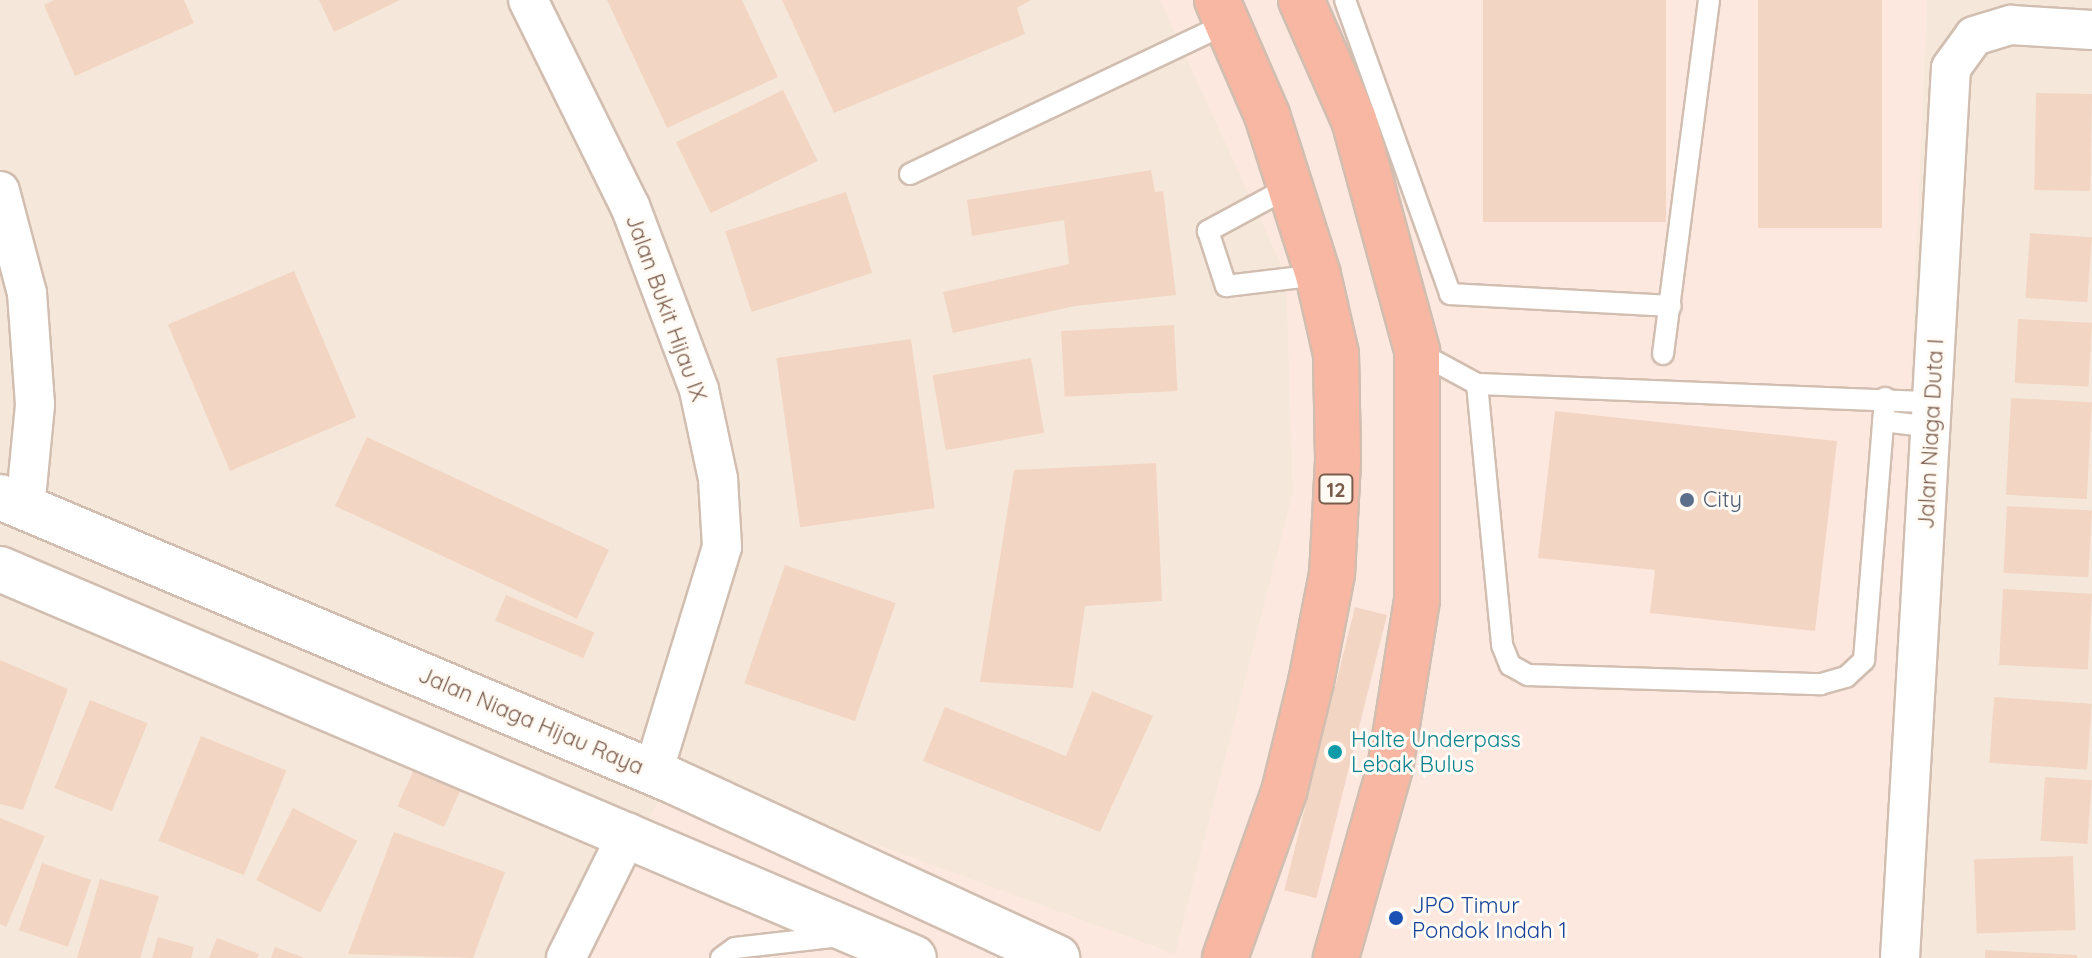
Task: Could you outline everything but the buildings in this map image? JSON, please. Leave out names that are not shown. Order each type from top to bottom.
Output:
[{"type":"highway","points":[[1301,0],[1354,120],[1417,351],[1417,600],[1390,768],[1333,955]]},
{"type":"highway","name":"12","points":[[1223,11],[1293,185],[1336,354],[1332,574],[1284,792],[1225,958]]},
{"type":"street","name":"Jalan Bukit Hijau IX","points":[[528,0],[630,206],[699,390],[718,479],[722,547],[653,772]]},
{"type":"street","name":"Jalan Niaga Duta I","points":[[1900,958],[1951,68],[1974,36],[2011,25],[2092,30]]},
{"type":"street","points":[[0,191],[27,293],[35,405],[12,502]]},
{"type":"street","name":"Jalan Niaga Hijau Raya","points":[[12,502],[653,772],[1057,958]]},
{"type":"street","points":[[0,569],[628,833],[905,956]]},
{"type":"street","points":[[566,958],[628,833]]},
{"type":"lane","points":[[1345,0],[1450,294],[1671,306]]},
{"type":"lane","points":[[1663,354],[1709,0]]},
{"type":"lane","points":[[910,174],[1223,11]]},
{"type":"lane","points":[[1293,185],[1208,231],[1226,286],[1318,275]]},
{"type":"lane","points":[[1417,351],[1477,384],[1885,398],[1932,414]]},
{"type":"lane","points":[[1477,384],[1502,645],[1510,665],[1528,675],[1821,684],[1846,677],[1864,660],[1885,398]]},
{"type":"lane","points":[[1883,421],[1932,414]]},
{"type":"lane","points":[[721,958],[735,948],[856,934]]},
{"type":"shaded area","points":[[0,0],[2092,0],[2092,958],[0,958]]},
{"type":"shaded area","points":[[1160,0],[1927,0],[1886,958],[583,958],[673,770],[1175,954],[1293,492],[1286,275]]},
{"type":"place","name":"City","points":[[1687,500]]},
{"type":"place","name":"Halte Underpass Lebak Bulus","points":[[1335,752]]},
{"type":"place","name":"JPO Timur Pondok Indah 1","points":[[1396,918]]}]
